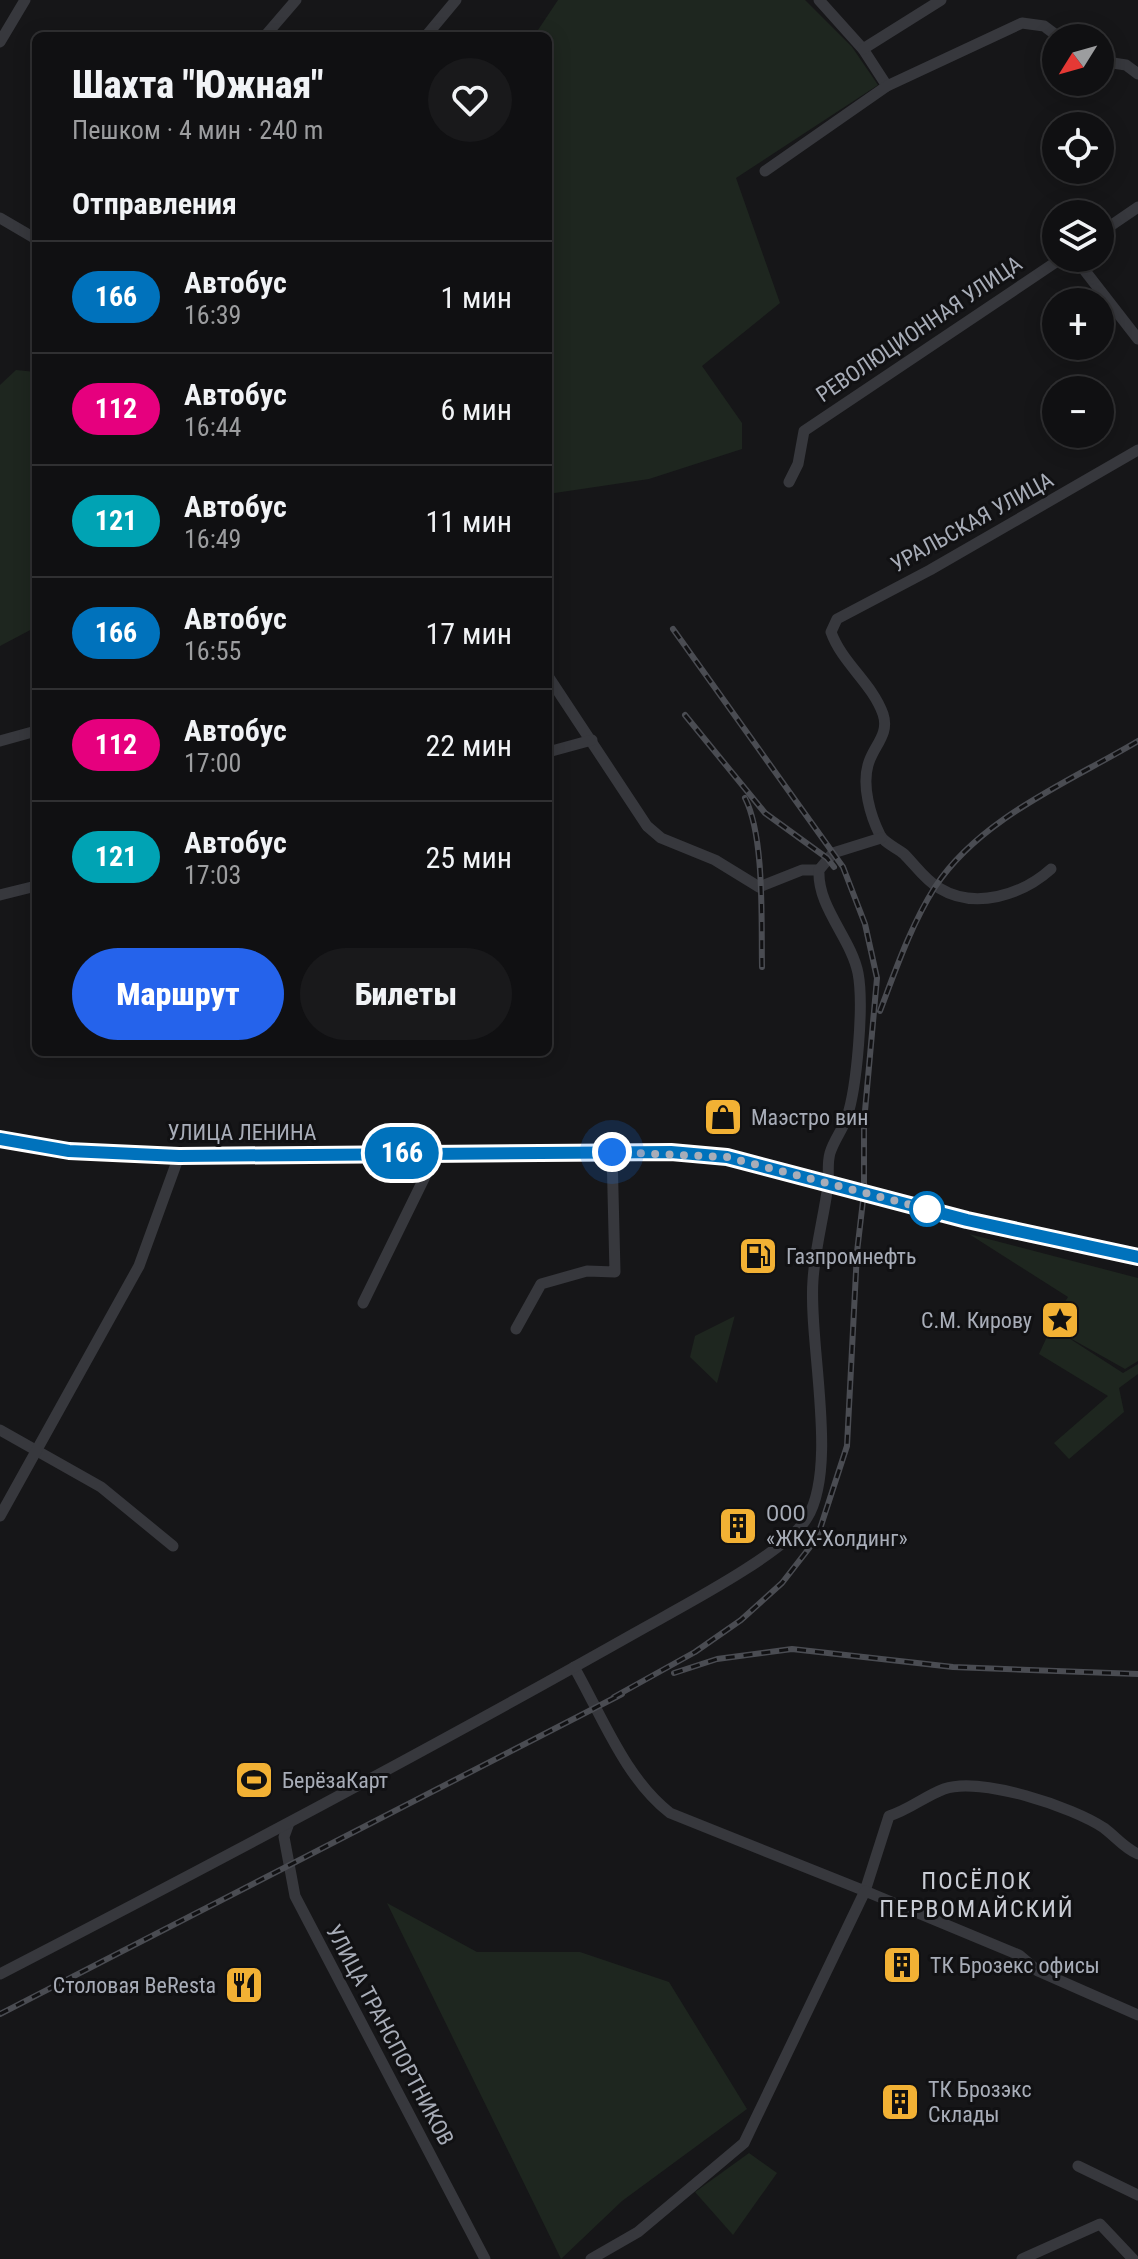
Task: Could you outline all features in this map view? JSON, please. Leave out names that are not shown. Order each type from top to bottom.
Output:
[{"type":"main road","name":"УЛИЦА ЛЕНИНА","points":[[0,1139],[69,1151],[179,1156],[612,1152],[727,1157],[967,1220],[1138,1256]]},
{"type":"street","points":[[0,42],[25,0]]},
{"type":"street","points":[[268,32],[296,0]]},
{"type":"street","points":[[429,32],[456,0]]},
{"type":"street","points":[[819,0],[863,49],[887,86]]},
{"type":"street","points":[[863,49],[941,0]]},
{"type":"street","points":[[765,171],[887,86],[1022,23],[1042,26]]},
{"type":"street","points":[[1114,63],[1126,65],[1138,74]]},
{"type":"street","points":[[1114,223],[1138,207]]},
{"type":"street","points":[[0,218],[32,237]]},
{"type":"street","name":"РЕВОЛЮЦИОННАЯ УЛИЦА","points":[[789,482],[798,464],[804,431],[1042,271]]},
{"type":"street","points":[[1086,272],[1138,339]]},
{"type":"street","name":"УРАЛЬСКАЯ УЛИЦА","points":[[881,838],[864,786],[868,762],[885,732],[883,715],[837,651],[831,632],[837,619],[930,570],[1138,450]]},
{"type":"street","points":[[552,682],[647,826],[661,838],[715,860],[759,887],[802,870],[819,870]]},
{"type":"street","points":[[0,741],[32,732]]},
{"type":"street","points":[[552,751],[592,740]]},
{"type":"street","points":[[0,1974],[289,1823],[574,1667],[731,1578],[778,1545],[807,1518],[818,1483],[821,1428],[812,1328],[813,1278],[830,1152],[847,1115],[854,1078],[858,972],[822,893],[819,870],[833,853],[881,838],[902,852],[936,886],[954,896],[988,898],[1024,891],[1051,869]]},
{"type":"street","points":[[0,895],[32,887]]},
{"type":"street","points":[[363,1303],[437,1152]]},
{"type":"street","points":[[516,1329],[541,1284],[587,1271],[615,1272],[612,1152]]},
{"type":"street","points":[[0,1516],[139,1266],[179,1156]]},
{"type":"street","points":[[0,1430],[101,1487],[173,1546]]},
{"type":"street","points":[[574,1667],[628,1764],[647,1791],[670,1813],[1019,1955],[1038,1971],[1138,2015]]},
{"type":"street","points":[[591,2259],[638,2232],[744,2143],[865,1891],[889,1816],[908,1810],[944,1789],[966,1785],[989,1786],[1029,1797],[1103,1827],[1126,1849],[1138,1854]]},
{"type":"street","name":"УЛИЦА ТРАНСПОРТНИКОВ","points":[[289,1823],[284,1837],[295,1896],[485,2259]]},
{"type":"street","points":[[1078,2166],[1138,2195]]},
{"type":"street","points":[[1022,2259],[1100,2224],[1133,2259]]},
{"type":"shaded area","points":[[558,0],[805,0],[852,47],[878,85],[736,178],[780,303],[702,366],[742,423],[742,449],[649,479],[552,493],[552,32],[537,32]]},
{"type":"shaded area","points":[[16,370],[32,372],[32,629],[0,646],[0,385]]},
{"type":"shaded area","points":[[969,1234],[1138,1278],[1138,1361],[1125,1369],[1061,1333],[1123,1373],[1138,1364],[1138,1374],[1119,1388],[1124,1412],[1069,1459],[1054,1443],[1108,1396],[1039,1354],[1051,1328],[1049,1326],[1068,1297]]},
{"type":"shaded area","points":[[735,1316],[717,1383],[690,1357],[695,1336]]},
{"type":"shaded area","points":[[387,1903],[477,1952],[580,1952],[669,1982],[747,2109],[622,2201],[561,2259]]},
{"type":"shaded area","points":[[749,2153],[777,2173],[733,2235],[695,2192]]},
{"type":"railway","points":[[614,1697],[695,1652],[741,1620],[782,1583],[817,1538],[847,1446],[857,1252],[864,1192],[864,1122],[877,978],[865,924],[843,867],[673,629]]},
{"type":"railway","points":[[685,715],[765,813],[827,858],[834,867]]},
{"type":"railway","points":[[880,1011],[919,916],[935,887],[954,863],[1001,821],[1138,741]]},
{"type":"railway","points":[[745,798],[759,857],[762,967]]},
{"type":"railway","points":[[674,1673],[717,1659],[792,1649],[953,1667],[1138,1674]]},
{"type":"railway","points":[[0,2014],[622,1694]]},
{"type":"bus line","name":"166","points":[[0,1139],[69,1151],[179,1156],[671,1152],[727,1157],[967,1220],[1138,1257]]},
{"type":"place","name":"Маэстро вин","points":[[723,1117]]},
{"type":"place","name":"Газпромнефть","points":[[758,1256]]},
{"type":"place","name":"С.М. Кирову","points":[[1060,1320]]},
{"type":"place","name":"ООО «ЖКХ-Холдинг»","points":[[738,1526]]},
{"type":"place","name":"БерёзаКарт","points":[[254,1780]]},
{"type":"place","name":"ТК Брозекс офисы","points":[[902,1965]]},
{"type":"place","name":"Столовая BeResta","points":[[244,1985]]},
{"type":"place","name":"ТК Брозэкс Склады","points":[[900,2102]]},
{"type":"district","name":"ПОСЁЛОК ПЕРВОМАЙСКИЙ","points":[[977,1895]]},
{"type":"route","points":[[612,1152],[671,1152],[727,1157],[927,1209]]}]
